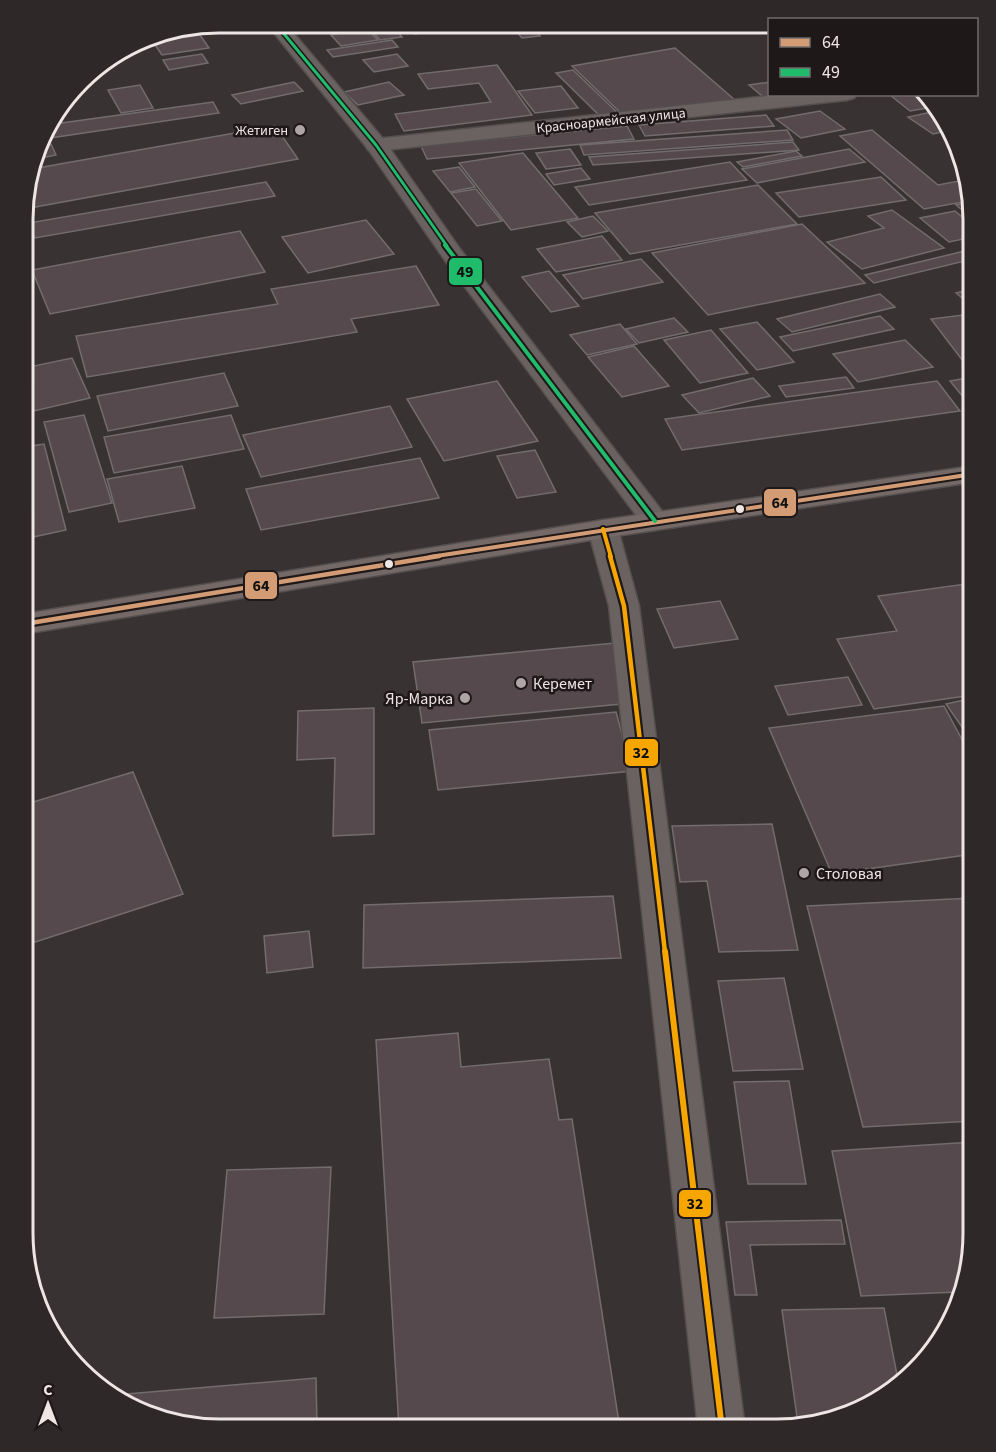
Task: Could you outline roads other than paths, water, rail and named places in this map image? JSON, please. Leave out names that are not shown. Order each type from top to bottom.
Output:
[{"type":"highway","points":[[33,623],[603,529],[963,475]]},
{"type":"street","points":[[283,33],[376,145],[452,254],[656,521]]},
{"type":"street","name":"Красноармейская улица","points":[[376,145],[829,96]]},
{"type":"street","points":[[603,529],[624,606],[721,1419]]},
{"type":"place","name":"Жетиген","points":[[300,130]]},
{"type":"place","name":"Керемет","points":[[521,683]]},
{"type":"place","name":"Яр-Марка","points":[[465,698]]},
{"type":"place","name":"Столовая","points":[[804,873]]}]
